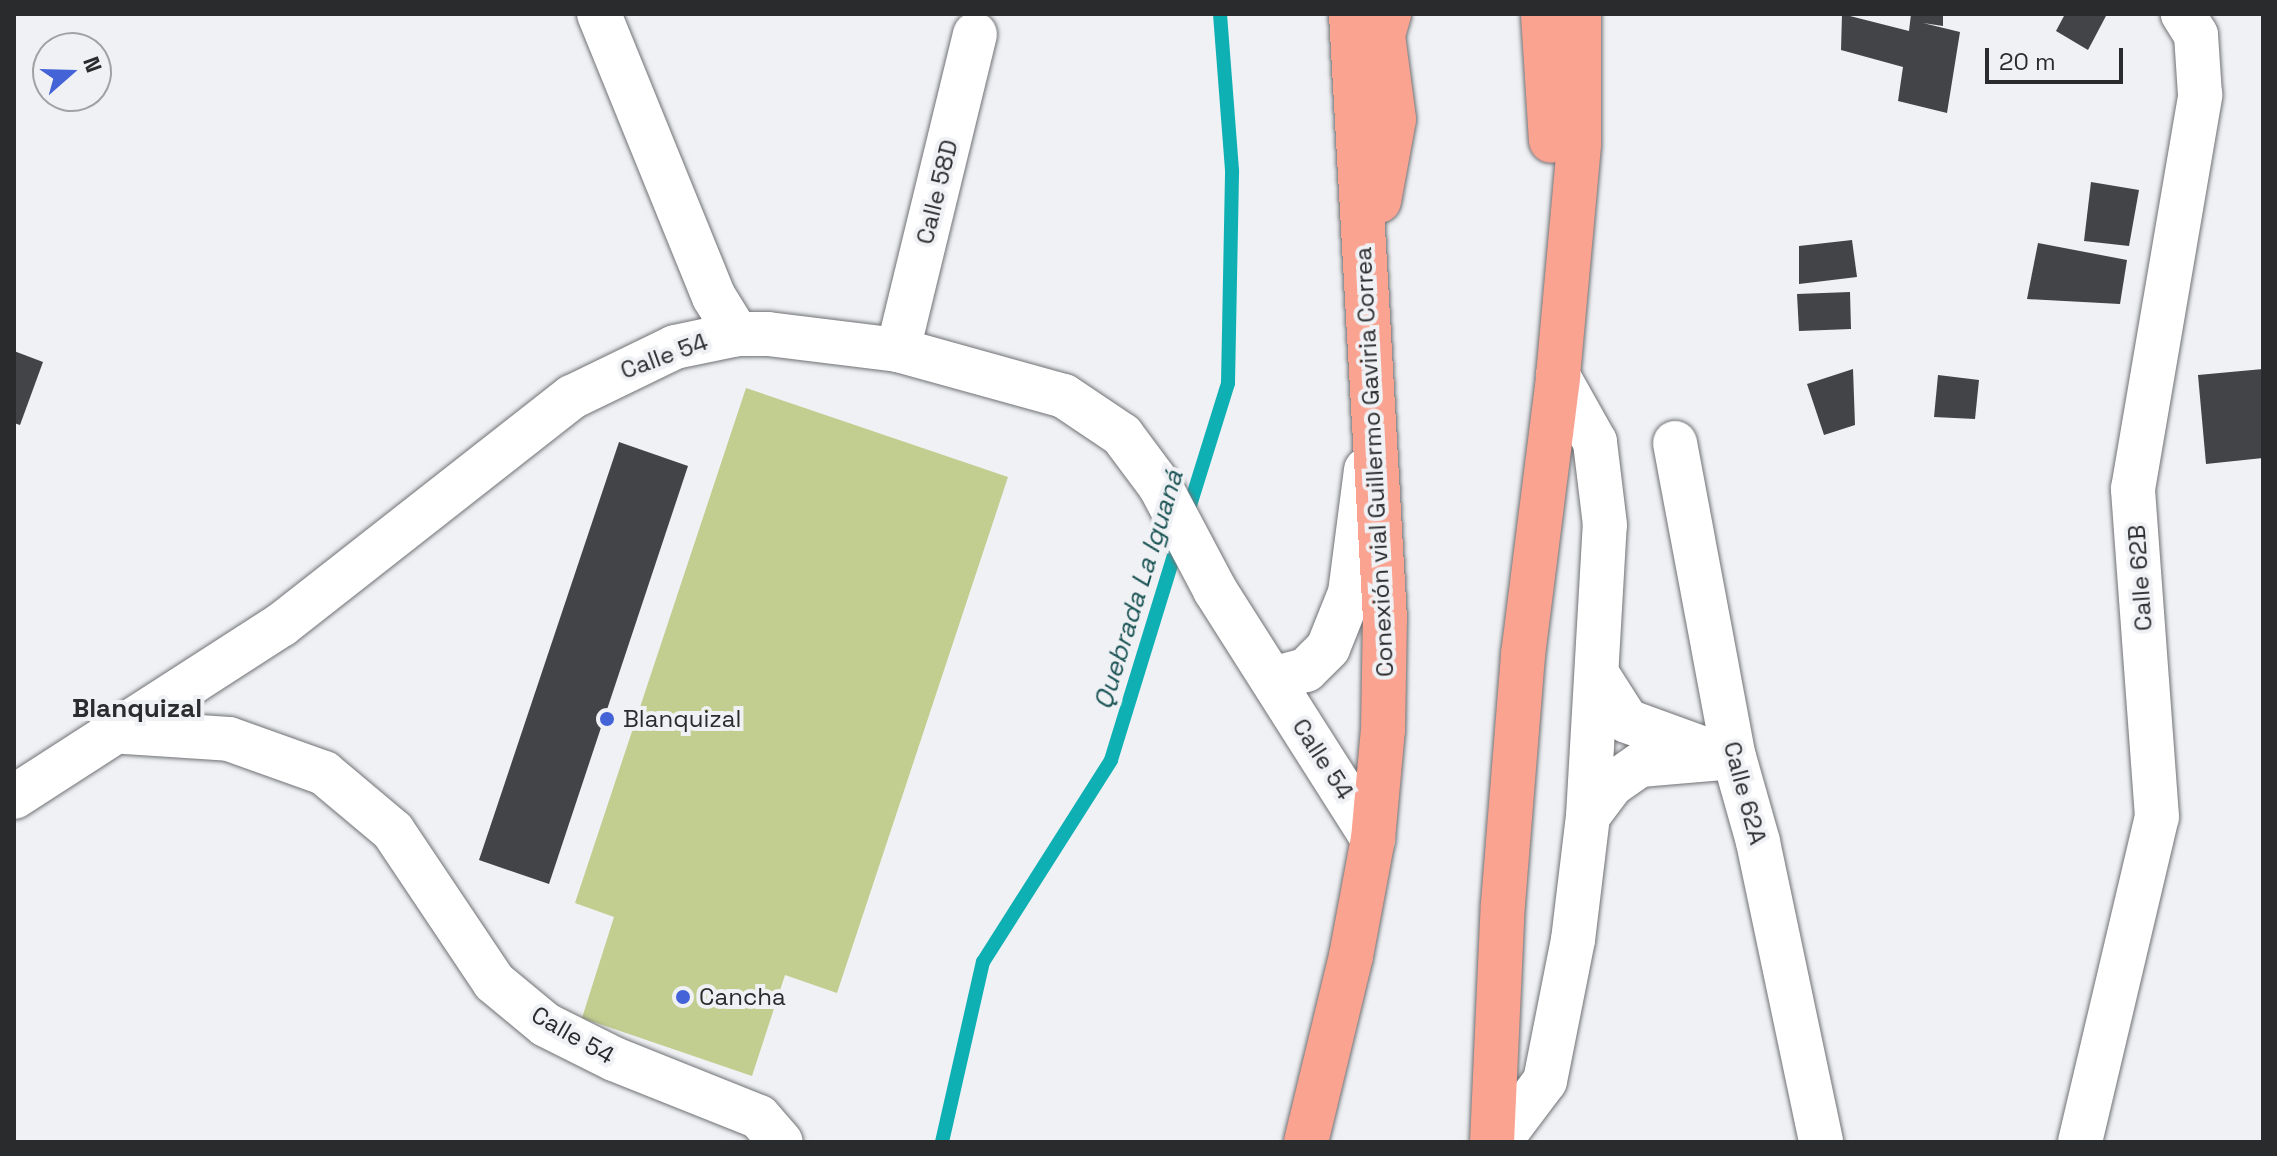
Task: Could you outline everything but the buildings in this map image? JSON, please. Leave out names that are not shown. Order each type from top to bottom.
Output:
[{"type":"highway","name":"Conexión vial Guillermo Gaviria Correa","points":[[1306,1142],[1351,956],[1373,839],[1385,619],[1351,14]]},
{"type":"highway","points":[[1366,274],[1394,119],[1383,35],[1389,14]]},
{"type":"highway","points":[[1543,14],[1552,177],[1565,254]]},
{"type":"highway","points":[[1492,1142],[1503,904],[1522,670],[1558,376],[1565,254],[1579,143],[1579,14]]},
{"type":"street","points":[[599,14],[714,297],[737,334]]},
{"type":"street","name":"Calle 62B","points":[[2080,1142],[2157,817],[2133,489],[2200,95],[2196,35],[2183,14]]},
{"type":"street","name":"Calle 58D","points":[[898,350],[975,34]]},
{"type":"street","name":"Calle 54","points":[[14,797],[110,731],[165,702],[281,625],[572,397],[675,347],[737,334],[898,350],[1064,396],[1122,435],[1160,486],[1272,679],[1373,839]]},
{"type":"street","points":[[1499,1142],[1545,1081],[1573,940],[1588,816],[1599,677],[1605,525],[1595,442],[1558,376]]},
{"type":"street","points":[[1272,679],[1306,670],[1328,648],[1350,593],[1374,401]]},
{"type":"street","name":"Calle 62A","points":[[1675,443],[1734,757],[1758,842],[1821,1142]]},
{"type":"street","points":[[1599,677],[1627,721],[1734,757]]},
{"type":"street","name":"Calle 54","points":[[110,731],[229,739],[324,773],[393,831],[494,982],[546,1025],[770,1129]]},
{"type":"street","points":[[1588,816],[1611,785],[1640,765],[1734,757]]},
{"type":"green space","points":[[746,388],[1008,477],[837,993],[785,975],[752,1076],[582,1018],[614,917],[575,903]]},
{"type":"waterway","name":"Quebrada La Iguaná","points":[[1187,515],[1228,383],[1232,170],[1220,14]]},
{"type":"waterway","name":"Quebrada La Iguaná","points":[[942,1142],[983,962],[1111,760],[1178,542]]},
{"type":"place","name":"Blanquizal","points":[[607,719]]},
{"type":"place","name":"Cancha","points":[[683,997]]},
{"type":"district","name":"Blanquizal","points":[[137,709]]}]
